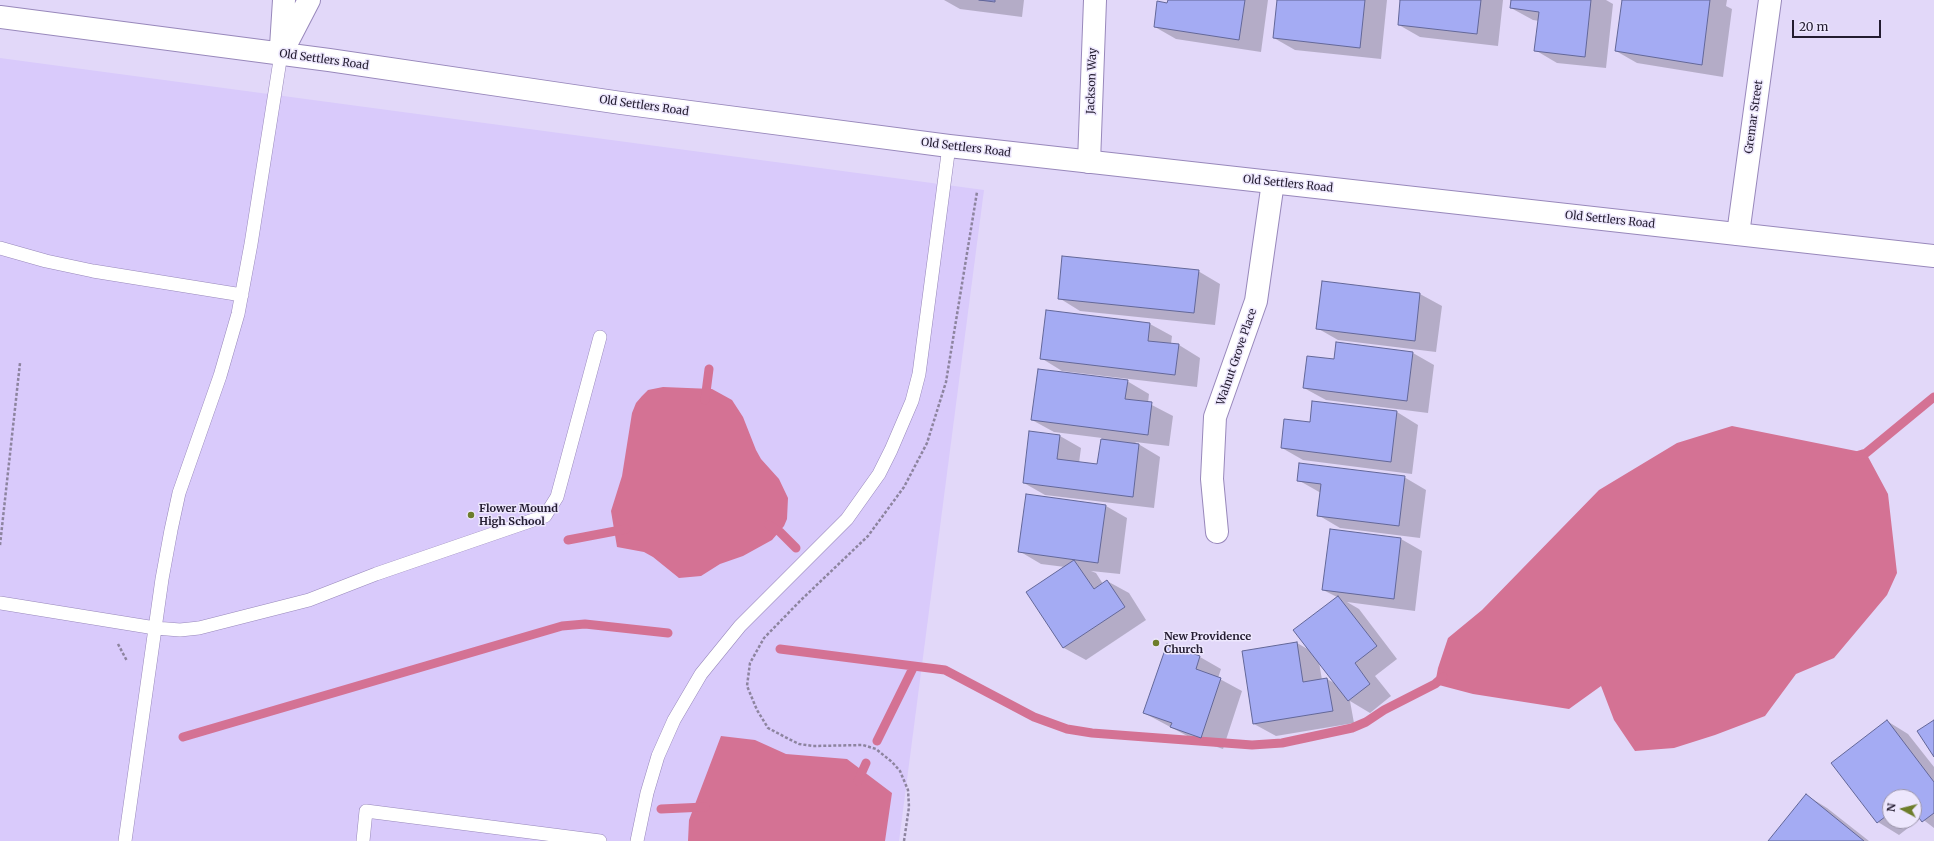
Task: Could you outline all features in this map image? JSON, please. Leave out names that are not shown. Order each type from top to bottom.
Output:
[{"type":"main road","points":[[281,54],[284,0]]},
{"type":"main road","points":[[281,54],[309,0]]},
{"type":"main road","name":"Jackson Way","points":[[1089,162],[1095,0]]},
{"type":"main road","name":"Gremar Street","points":[[1738,234],[1770,0]]},
{"type":"main road","name":"Old Settlers Road","points":[[0,17],[281,54],[621,103],[948,146],[1934,256]]},
{"type":"main road","name":"Walnut Grove Place","points":[[1218,532],[1212,479],[1215,417],[1256,301],[1273,182]]},
{"type":"lane","points":[[126,841],[164,566],[179,493],[220,376],[242,295],[281,54]]},
{"type":"lane","points":[[637,841],[646,793],[658,756],[674,720],[701,674],[740,626],[847,519],[872,486],[891,450],[912,401],[919,374],[948,146]]},
{"type":"lane","points":[[0,248],[46,261],[93,271],[242,295]]},
{"type":"lane","points":[[0,602],[155,628],[180,630],[199,628],[309,600],[384,572],[545,516],[557,497],[600,337]]},
{"type":"lane","points":[[363,841],[366,811],[600,841]]},
{"type":"path","points":[[904,841],[909,807],[908,790],[900,771],[892,762],[876,749],[863,745],[813,746],[799,744],[785,738],[768,728],[757,710],[747,686],[750,663],[764,638],[801,600],[868,536],[904,486],[927,443],[946,382],[977,192]]},
{"type":"path","points":[[0,546],[20,363]]},
{"type":"path","points":[[112,641],[118,643],[127,660],[127,667]]},
{"type":"shaded area","name":"Flower Mound High School","points":[[0,58],[984,190],[899,841],[0,841]]},
{"type":"shaded area","points":[[663,387],[712,389],[732,400],[743,417],[761,459],[779,479],[788,498],[787,519],[784,526],[772,540],[743,556],[720,564],[701,576],[679,578],[653,557],[644,552],[617,547],[611,511],[622,476],[632,413],[636,403],[648,390]]},
{"type":"shaded area","points":[[1732,426],[1866,453],[1888,494],[1897,573],[1887,595],[1834,658],[1796,674],[1765,716],[1715,735],[1674,748],[1635,751],[1614,720],[1601,686],[1569,709],[1473,694],[1435,684],[1438,668],[1448,638],[1482,610],[1599,490],[1677,443]]},
{"type":"shaded area","points":[[721,736],[755,740],[786,754],[847,759],[892,793],[885,841],[688,841],[689,820]]},
{"type":"building","points":[[979,0],[995,0],[995,2]]},
{"type":"building","points":[[1168,0],[1245,0],[1239,40],[1154,27],[1157,1],[1167,3]]},
{"type":"building","points":[[1277,0],[1365,0],[1360,48],[1273,38]]},
{"type":"building","points":[[1400,0],[1481,0],[1477,34],[1398,25]]},
{"type":"building","points":[[1511,0],[1591,0],[1585,57],[1534,51],[1539,12],[1510,8]]},
{"type":"building","points":[[1622,0],[1710,0],[1702,65],[1615,51]]},
{"type":"building","points":[[1062,256],[1199,270],[1194,313],[1058,299]]},
{"type":"building","points":[[1322,281],[1420,293],[1415,341],[1316,329]]},
{"type":"building","points":[[1046,310],[1150,323],[1148,341],[1179,344],[1175,375],[1040,359]]},
{"type":"building","points":[[1336,342],[1413,352],[1407,401],[1303,388],[1307,356],[1334,359]]},
{"type":"building","points":[[1038,369],[1128,380],[1125,399],[1152,402],[1148,435],[1031,420]]},
{"type":"building","points":[[1312,401],[1397,411],[1391,462],[1281,448],[1284,419],[1310,422]]},
{"type":"building","points":[[1029,431],[1060,435],[1057,459],[1097,464],[1101,439],[1139,444],[1133,497],[1023,483]]},
{"type":"building","points":[[1299,463],[1405,476],[1399,526],[1317,516],[1321,484],[1297,481]]},
{"type":"building","points":[[1026,494],[1106,505],[1098,563],[1018,552]]},
{"type":"building","points":[[1330,529],[1401,538],[1394,599],[1322,590]]},
{"type":"building","points":[[1074,560],[1094,589],[1107,580],[1125,607],[1063,648],[1026,592]]},
{"type":"building","points":[[1338,596],[1377,646],[1355,663],[1370,684],[1348,701],[1293,630]]},
{"type":"building","points":[[1297,642],[1303,682],[1327,678],[1333,711],[1253,724],[1242,651]]},
{"type":"building","points":[[1167,644],[1200,656],[1196,669],[1221,678],[1201,738],[1170,727],[1172,723],[1143,713]]},
{"type":"building","points":[[1887,720],[1934,782],[1934,813],[1922,822],[1922,789],[1882,789],[1882,819],[1877,823],[1831,763]]},
{"type":"building","points":[[1934,720],[1934,757],[1917,731]]},
{"type":"building","points":[[1806,794],[1864,841],[1768,841]]},
{"type":"waterway","points":[[705,400],[709,369]]},
{"type":"waterway","points":[[1856,456],[1866,453],[1934,397]]},
{"type":"waterway","points":[[769,525],[780,532],[796,548]]},
{"type":"waterway","points":[[568,540],[626,529]]},
{"type":"waterway","points":[[183,737],[562,626],[585,624],[668,633]]},
{"type":"waterway","points":[[780,649],[945,670],[1034,717],[1067,729],[1092,733],[1252,745],[1282,743],[1352,728],[1366,722],[1384,710],[1435,684],[1443,677]]},
{"type":"waterway","points":[[877,741],[914,666]]},
{"type":"waterway","points":[[858,781],[866,763]]},
{"type":"waterway","points":[[661,809],[705,807]]},
{"type":"place","name":"Flower Mound High School","points":[[471,515]]},
{"type":"place","name":"New Providence Church","points":[[1156,643]]}]
